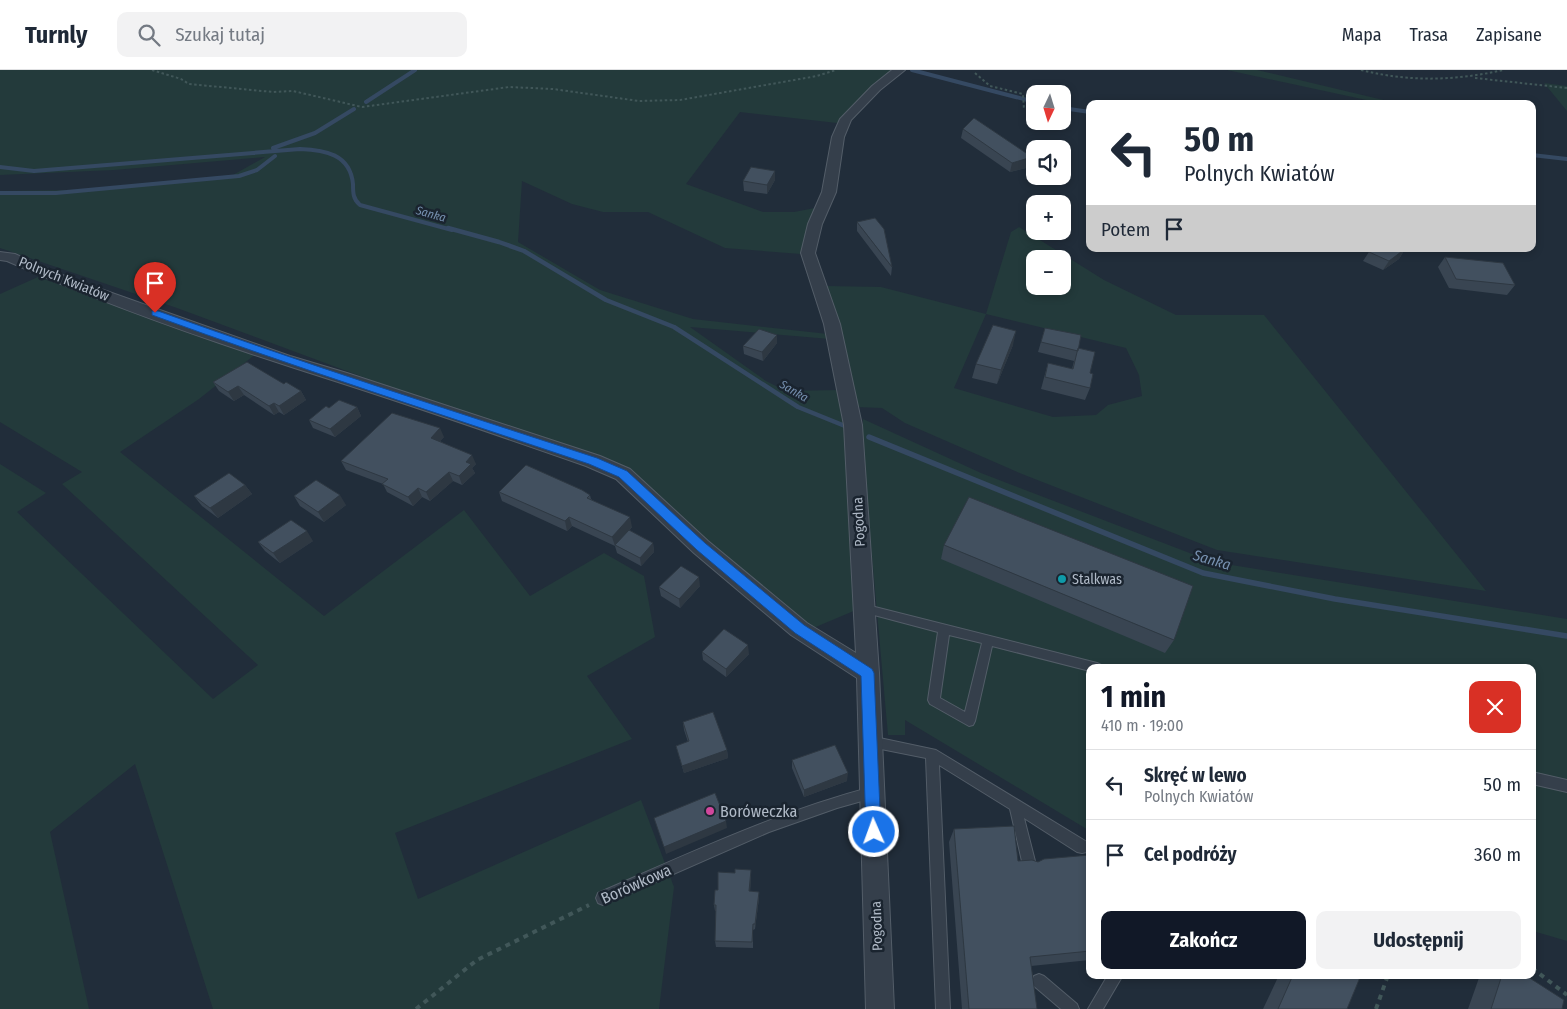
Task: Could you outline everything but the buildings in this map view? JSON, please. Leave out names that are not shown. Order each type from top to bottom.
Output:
[{"type":"street","name":"Pogodna","points":[[880,1009],[868,673],[853,425],[832,324],[808,253],[815,224],[829,192],[838,137],[846,119],[876,88],[899,70]]},
{"type":"street","name":"Polnych Kwiatów","points":[[0,256],[10,257],[62,280],[284,360],[349,379],[593,461],[623,474],[701,547],[800,629],[868,673]]},
{"type":"lane","points":[[863,608],[1086,665]]},
{"type":"lane","points":[[944,629],[934,700],[969,721],[988,640]]},
{"type":"lane","points":[[870,742],[932,754],[1082,847]]},
{"type":"lane","points":[[932,754],[943,1009]]},
{"type":"lane","points":[[1536,779],[1567,786]]},
{"type":"lane","name":"Borówkowa","points":[[604,898],[761,828],[836,802],[872,793]]},
{"type":"lane","points":[[1015,805],[1029,865]]},
{"type":"lane","points":[[1095,1009],[1114,979]]},
{"type":"lane","points":[[1039,980],[1072,1009]]},
{"type":"path","points":[[152,70],[181,79],[189,84],[273,92],[293,91],[362,107],[509,87],[553,89],[639,101],[680,100],[809,77],[836,70]]},
{"type":"path","points":[[1361,70],[1387,78],[1438,80],[1472,78],[1567,88]]},
{"type":"path","points":[[1472,78],[1503,70]]},
{"type":"path","points":[[975,73],[990,86],[1023,94],[1024,110]]},
{"type":"path","name":"Borówkowa","points":[[416,1009],[477,960],[604,898]]},
{"type":"path","points":[[1536,971],[1567,995]]},
{"type":"path","points":[[1376,1009],[1387,979]]},
{"type":"green space","points":[[0,70],[894,70],[837,123],[740,112],[686,184],[763,212],[794,212],[815,208],[801,254],[725,248],[648,212],[603,212],[572,204],[522,181],[518,242],[600,290],[693,319],[828,334],[830,339],[690,327],[766,381],[786,391],[840,390],[848,421],[856,610],[811,629],[651,493],[629,469],[387,386],[177,308],[0,248],[0,191],[76,190],[233,175],[265,157],[114,170],[0,175]]},
{"type":"green space","points":[[1227,70],[1257,70],[1383,100],[1366,100]]},
{"type":"green space","points":[[1544,83],[1567,86],[1567,111]]},
{"type":"green space","points":[[1019,227],[1026,231],[1026,240],[1040,240],[1056,250],[1026,250],[1026,295],[1071,295],[1071,259],[1104,280],[1176,315],[1264,315],[1486,591],[1217,550],[1022,474],[905,423],[882,408],[856,407],[826,286],[881,287],[986,314],[1011,232]],"holes":[[[986,314],[1126,348],[1139,375],[1142,396],[1108,405],[1096,415],[1053,417],[954,388]]]},
{"type":"green space","points":[[38,277],[257,353],[199,399],[120,452],[324,616],[464,510],[530,596],[604,553],[644,576],[655,637],[587,676],[632,739],[395,833],[418,899],[641,800],[674,887],[659,1009],[213,1009],[135,764],[50,832],[89,1009],[0,1009],[0,464],[46,493],[17,512],[213,699],[258,665],[62,484],[82,472],[0,422],[0,294]]},
{"type":"green space","points":[[863,419],[981,473],[1213,562],[1567,619],[1567,941],[1536,932],[1536,664],[1086,664],[1086,829],[905,720],[905,735],[888,735],[862,444]]},
{"type":"waterway","points":[[366,102],[415,70]]},
{"type":"waterway","points":[[912,70],[1026,100]]},
{"type":"waterway","points":[[273,148],[315,133],[354,109]]},
{"type":"waterway","points":[[1071,109],[1086,111]]},
{"type":"waterway","name":"Sanka","points":[[0,167],[34,171],[300,149],[318,151],[335,156],[347,166],[351,174],[354,196],[360,205],[452,230]]},
{"type":"waterway","points":[[1536,155],[1567,159]]},
{"type":"waterway","points":[[0,193],[56,193],[239,176],[257,170],[275,156]]},
{"type":"waterway","name":"Sanka","points":[[448,228],[524,251],[606,300],[674,327],[798,407],[845,426]]},
{"type":"waterway","name":"Sanka","points":[[869,437],[1203,573],[1335,599],[1567,636]]},
{"type":"place","name":"Stalkwas","points":[[1062,579]]},
{"type":"place","name":"Boróweczka","points":[[710,811]]},
{"type":"route","points":[[155,313],[284,360],[341,377],[593,461],[623,474],[701,547],[800,629],[868,673],[874,832]]}]
